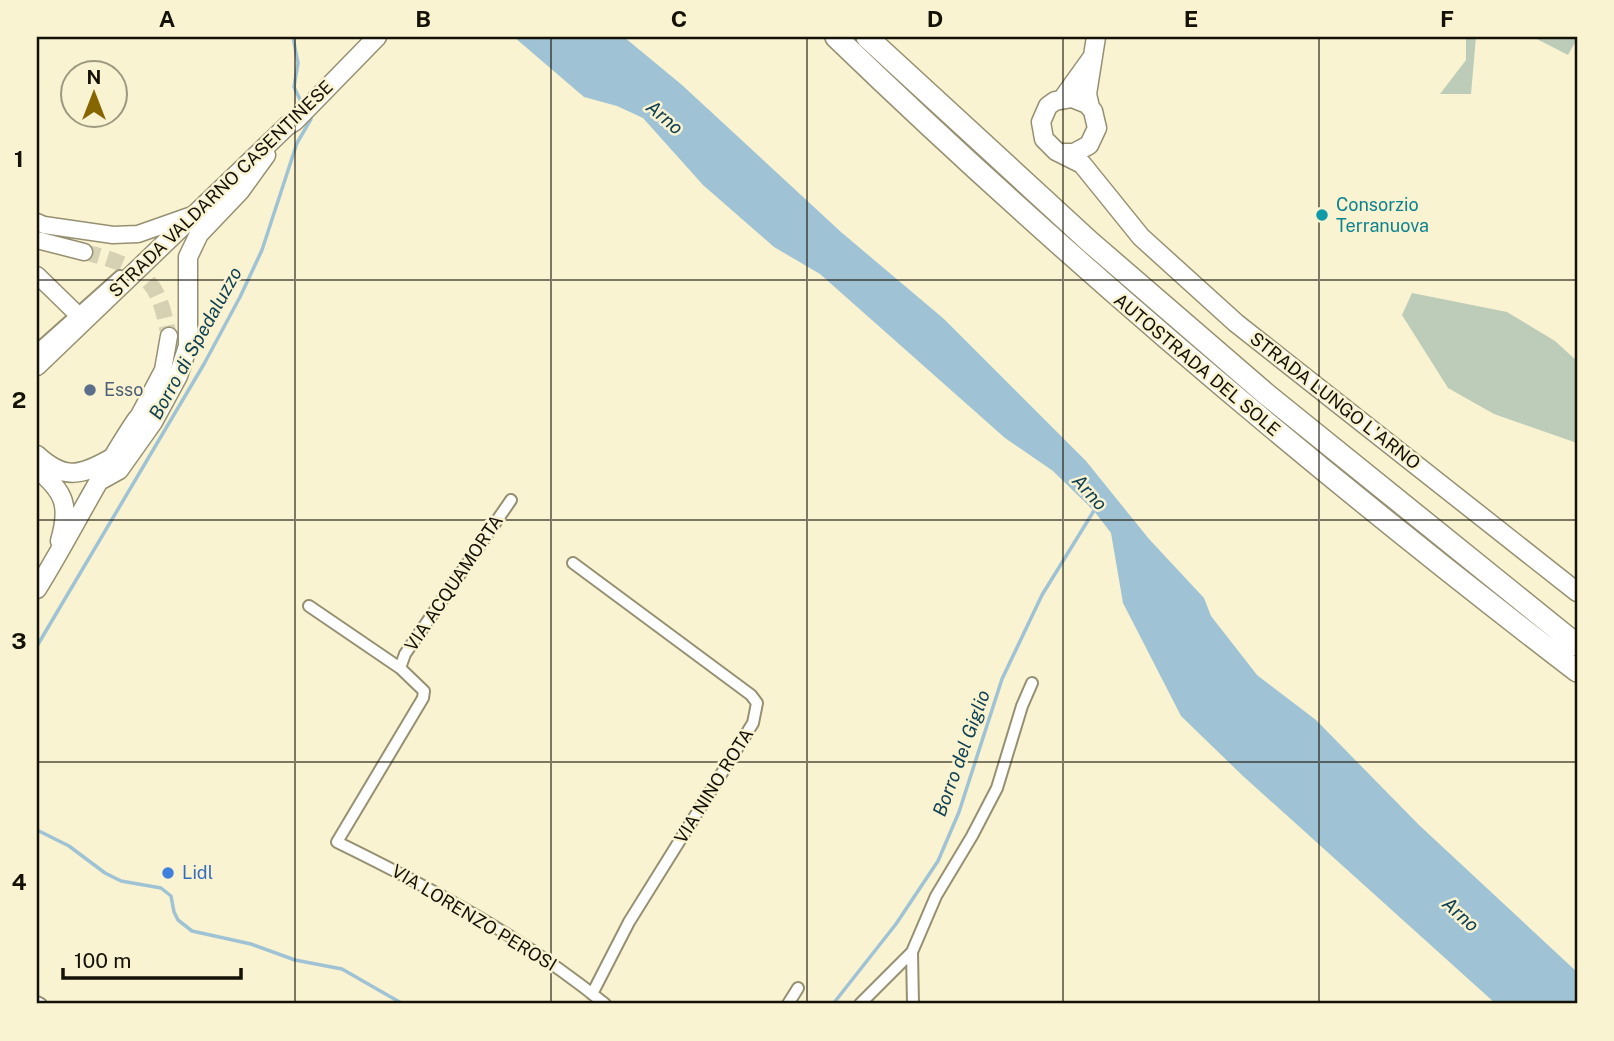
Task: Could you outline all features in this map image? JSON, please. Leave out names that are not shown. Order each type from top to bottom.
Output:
[{"type":"highway","name":"AUTOSTRADA DEL SOLE","points":[[835,37],[1074,259],[1241,403],[1364,505],[1577,671]]},
{"type":"highway","name":"AUTOSTRADA DEL SOLE","points":[[867,37],[1090,242],[1266,394],[1577,645]]},
{"type":"main road","name":"STRADA VALDARNO CASENTINESE","points":[[37,366],[158,247],[295,121],[377,37]]},
{"type":"main road","points":[[1091,59],[1063,98],[1048,106],[1043,114],[1041,127],[1044,139],[1049,146],[1065,153],[1083,150],[1095,136],[1096,119],[1087,94],[1096,37]]},
{"type":"main road","points":[[1063,98],[1080,100],[1090,107]]},
{"type":"main road","points":[[37,382],[291,130],[295,121]]},
{"type":"main road","name":"STRADA LUNGO L'ARNO","points":[[1095,136],[1094,155],[1106,195]]},
{"type":"main road","points":[[101,480],[119,470],[153,422],[178,376],[188,346],[188,257],[199,234],[240,191],[269,151]]},
{"type":"main road","name":"STRADA LUNGO L'ARNO","points":[[1065,153],[1082,164],[1141,237],[1236,323],[1577,592]]},
{"type":"main road","points":[[37,589],[101,480],[110,459],[137,419]]},
{"type":"main road","points":[[37,455],[55,469],[70,474],[89,472],[110,459]]},
{"type":"main road","points":[[37,469],[60,490],[66,508],[65,524],[54,562]]},
{"type":"street","points":[[37,222],[113,235],[138,234],[192,215]]},
{"type":"street","points":[[37,240],[84,251]]},
{"type":"street","points":[[37,350],[76,313],[158,247]]},
{"type":"street","points":[[37,275],[76,313]]},
{"type":"street","points":[[137,419],[163,370],[169,336]]},
{"type":"street","name":"VIA ACQUAMORTA","points":[[400,668],[405,654],[424,625],[511,500]]},
{"type":"street","name":"VIA NINO ROTA","points":[[573,563],[751,695],[757,703],[753,723],[629,922],[592,994]]},
{"type":"street","name":"VIA ACQUAMORTA","points":[[309,606],[400,668],[424,691],[423,698],[337,842]]},
{"type":"street","points":[[860,1004],[912,952],[936,896],[997,788],[1021,706],[1032,684]]},
{"type":"street","name":"VIA LORENZO PEROSI","points":[[337,842],[426,887],[529,948],[567,973],[605,1004]]},
{"type":"street","points":[[912,952],[913,1004]]},
{"type":"street","points":[[788,1004],[798,988]]},
{"type":"street","points":[[37,1002],[41,1004]]},
{"type":"green space","points":[[1466,37],[1476,37],[1471,94],[1440,94],[1466,60]]},
{"type":"green space","points":[[1533,37],[1577,37],[1577,39],[1568,55]]},
{"type":"green space","points":[[1412,293],[1507,312],[1555,341],[1577,361],[1577,443],[1494,414],[1448,388],[1402,315]]},
{"type":"water","name":"Arno","points":[[514,37],[624,37],[682,85],[841,232],[944,319],[1086,461],[1149,539],[1204,598],[1211,616],[1257,675],[1316,720],[1419,825],[1577,972],[1577,1004],[1496,1004],[1243,776],[1181,716],[1123,603],[1111,533],[1094,511],[1053,471],[1005,438],[820,274],[774,247],[703,185],[643,118],[617,106],[584,97]]},
{"type":"waterway","name":"Borro di Spedaluzzo","points":[[293,37],[298,63],[294,87],[303,106]]},
{"type":"waterway","name":"Borro di Spedaluzzo","points":[[37,646],[204,364],[240,297],[262,250],[297,143],[311,119],[309,116]]},
{"type":"waterway","name":"Borro del Giglio","points":[[833,1004],[896,924],[938,861],[959,812],[1002,679],[1042,595],[1095,509]]},
{"type":"waterway","points":[[37,830],[69,846],[105,873],[121,881],[161,888],[171,896],[178,920],[192,931],[251,944],[295,960],[342,969],[403,1004]]},
{"type":"tunnel","points":[[84,252],[117,262],[147,280],[159,299],[169,336]]},
{"type":"place","name":"Consorzio Terranuova","points":[[1322,215]]},
{"type":"place","name":"Esso","points":[[90,390]]},
{"type":"place","name":"Lidl","points":[[168,873]]}]
